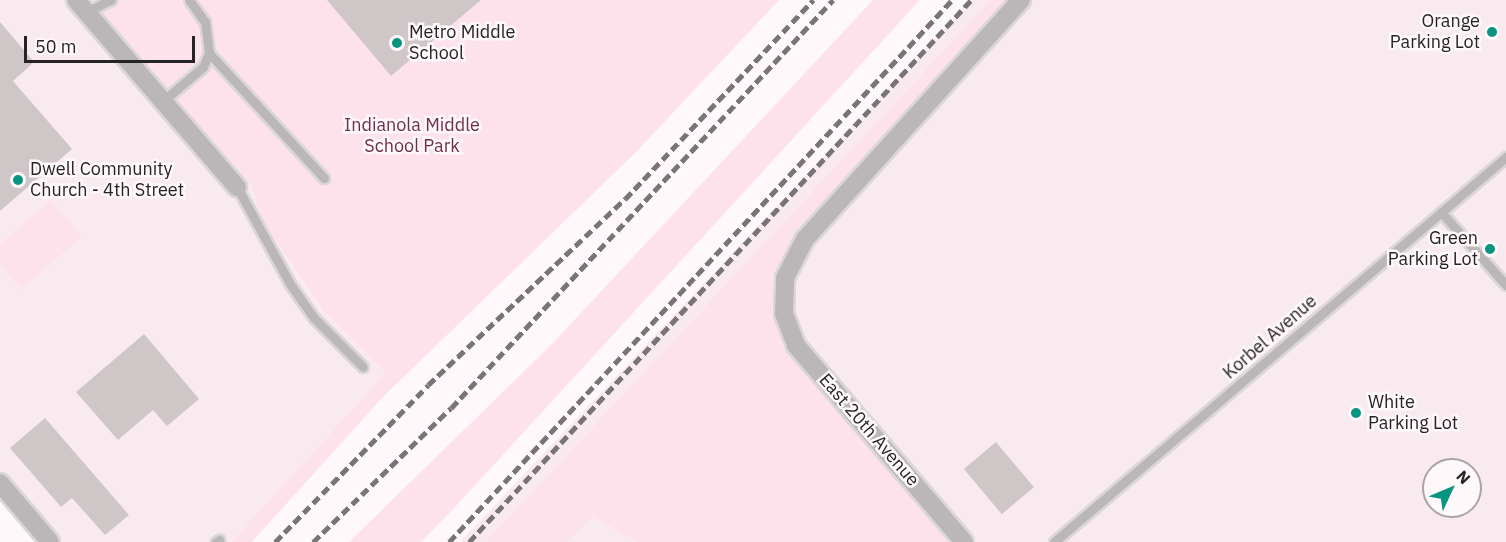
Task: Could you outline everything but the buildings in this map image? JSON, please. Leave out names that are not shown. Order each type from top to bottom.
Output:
[{"type":"street","name":"East 20th Avenue","points":[[964,542],[796,345],[784,313],[785,278],[805,239],[1021,0]]},
{"type":"street","points":[[81,6],[237,187]]},
{"type":"street","points":[[0,483],[50,542]]},
{"type":"lane","points":[[81,6],[111,0]]},
{"type":"lane","points":[[164,102],[203,67],[209,53],[205,22],[189,0]]},
{"type":"lane","points":[[209,53],[324,178]]},
{"type":"lane","name":"Korbel Avenue","points":[[1054,542],[1506,157]]},
{"type":"lane","points":[[237,187],[290,284],[314,318],[363,367]]},
{"type":"lane","points":[[1442,212],[1506,285]]},
{"type":"shaded area","points":[[0,0],[85,0],[250,183],[263,222],[321,310],[387,373],[231,542],[62,542],[0,470]]},
{"type":"shaded area","points":[[971,0],[1506,0],[1506,542],[460,542]]},
{"type":"green space","name":"Indianola Middle School Park","points":[[83,0],[779,0],[637,151],[382,398],[252,542],[231,542],[386,373],[322,310],[263,222],[250,183]]},
{"type":"green space","points":[[873,0],[920,0],[457,505],[421,542],[349,542],[551,345]]},
{"type":"green space","points":[[991,0],[1020,0],[836,204],[785,278],[796,345],[964,542],[637,542],[593,516],[566,542],[486,542]]},
{"type":"green space","points":[[51,200],[82,237],[21,289],[0,264],[0,244]]},
{"type":"railway","points":[[275,542],[428,385],[625,199],[813,0]]},
{"type":"railway","points":[[313,542],[451,408],[833,0]]},
{"type":"railway","points":[[449,542],[952,0]]},
{"type":"railway","points":[[469,542],[971,0]]},
{"type":"place","name":"Orange Parking Lot","points":[[1492,32]]},
{"type":"place","name":"Metro Middle School","points":[[397,43]]},
{"type":"place","name":"Dwell Community Church - 4th Street","points":[[18,180]]},
{"type":"place","name":"Green Parking Lot","points":[[1490,249]]},
{"type":"place","name":"White Parking Lot","points":[[1356,413]]}]
